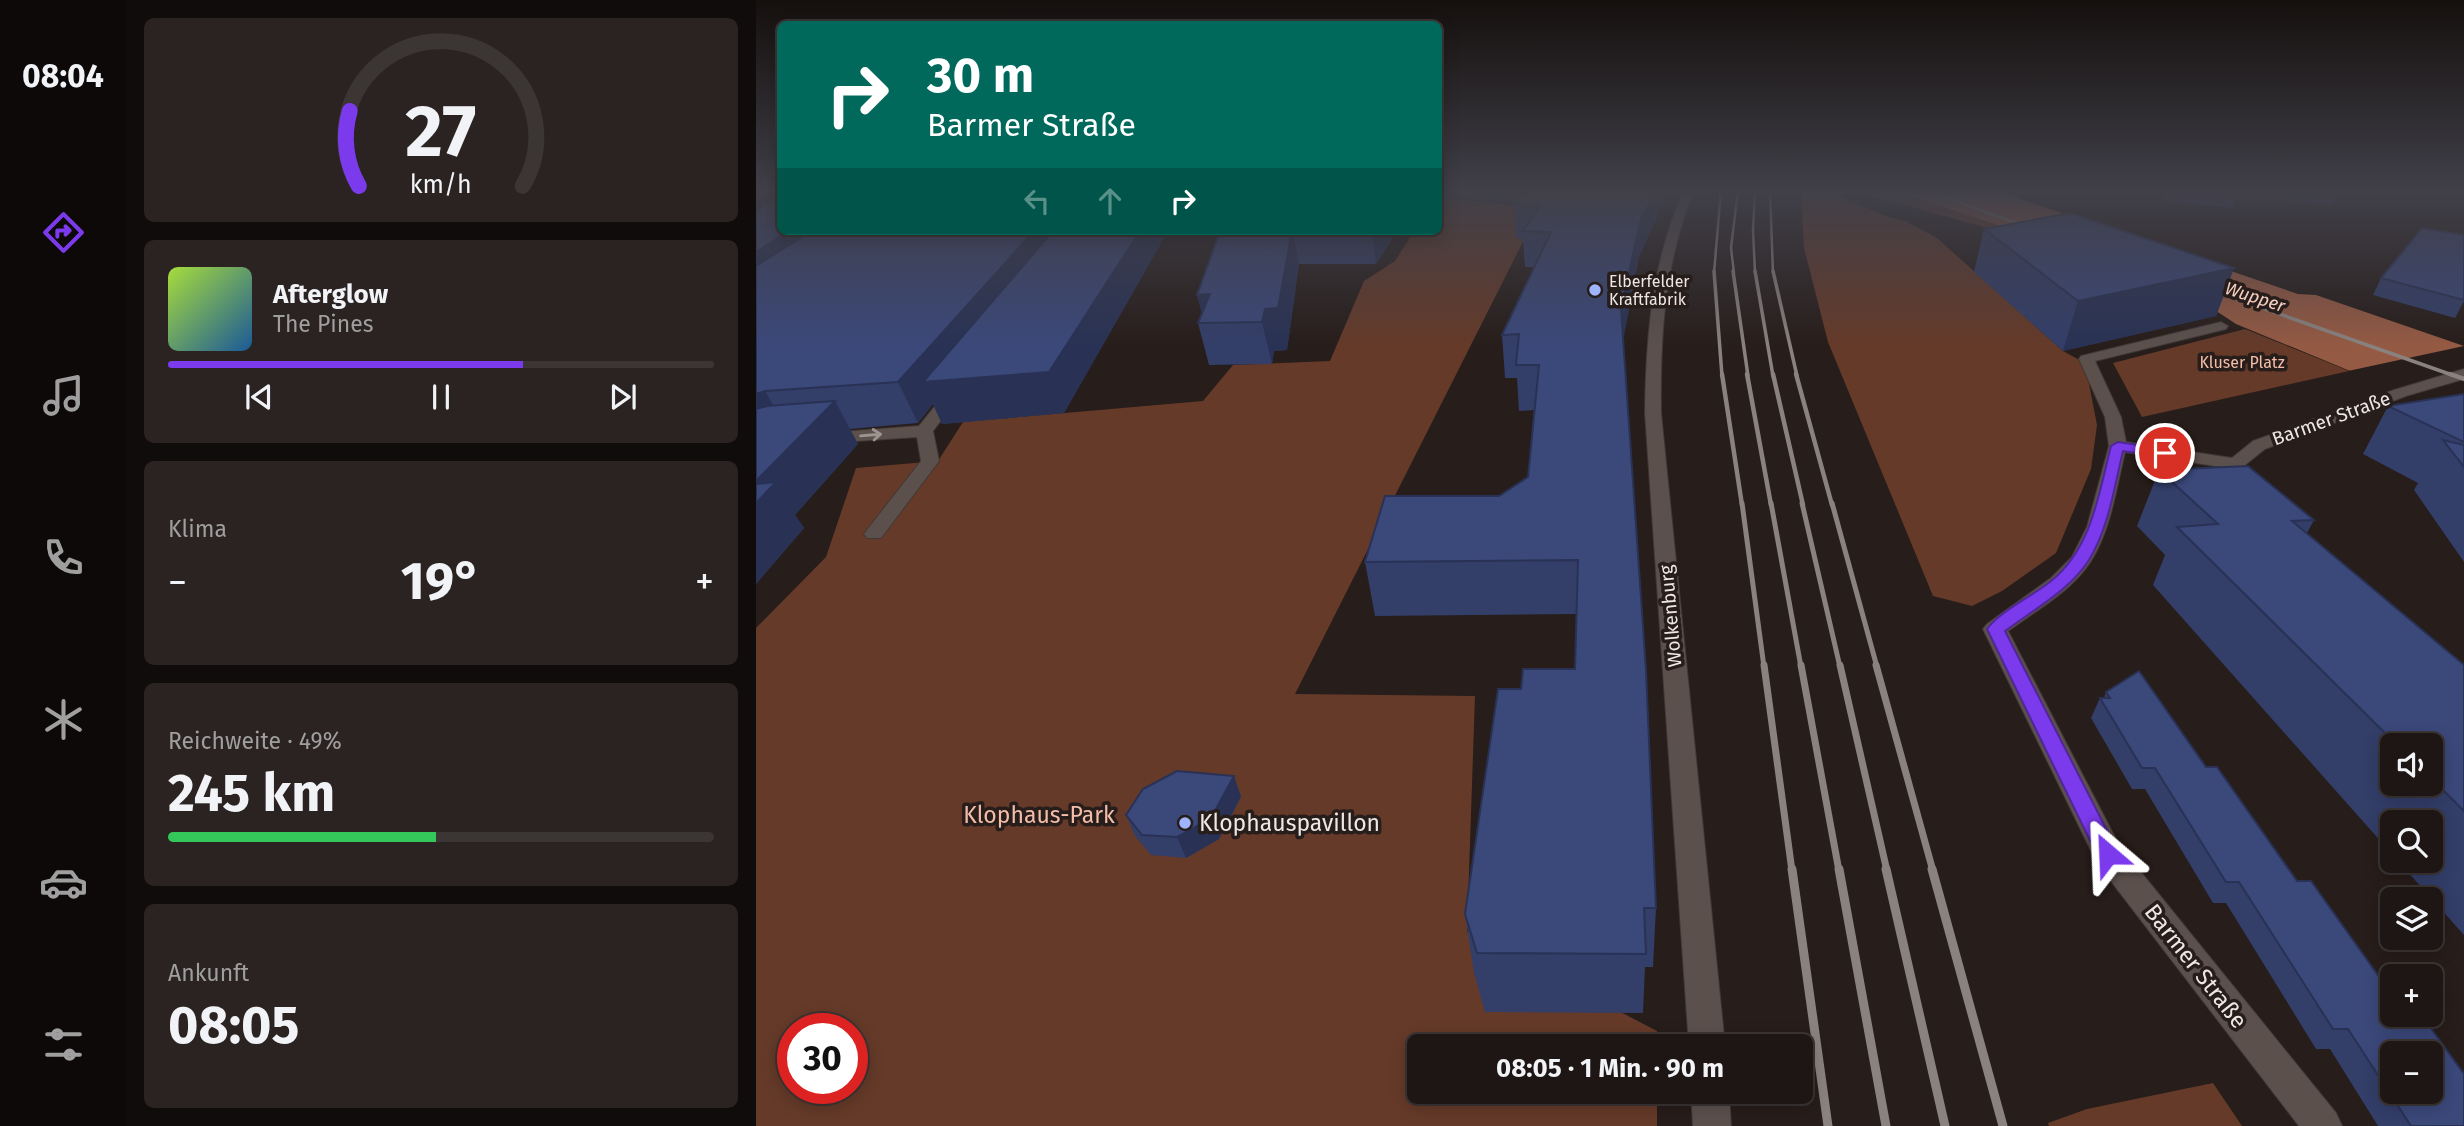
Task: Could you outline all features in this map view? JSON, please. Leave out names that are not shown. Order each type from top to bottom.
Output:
[{"type":"street","name":"Wolkenburg","points":[[1669,243],[1661,277],[1654,336],[1653,413],[1706,1034]]},
{"type":"street","points":[[2221,326],[2086,359],[2113,417],[2118,446],[2236,464],[2250,502],[2260,511]]},
{"type":"street","name":"Barmer Straße","points":[[2236,464],[2259,445],[2400,393],[2464,374]]},
{"type":"street","points":[[802,440],[924,430],[963,382]]},
{"type":"street","points":[[874,534],[930,461],[924,430]]},
{"type":"street","name":"Barmer Straße","points":[[2118,446],[2097,527],[2081,560],[2059,583],[1996,629],[2108,854],[2323,1126]]},
{"type":"street","points":[[1711,1104],[1712,1126]]},
{"type":"green space","name":"Klophaus-Park","points":[[1407,243],[1523,243],[1295,694],[1475,696],[1467,932],[1657,1031],[1657,1034],[1407,1034],[1407,1104],[1657,1104],[1657,1126],[756,1126],[756,628],[826,557],[856,468],[938,461],[963,422],[1203,401],[1233,365],[1330,361],[1364,281],[1395,261]]},
{"type":"green space","points":[[1804,243],[1942,243],[2063,351],[2085,363],[2097,425],[2091,469],[2056,553],[2002,591],[1972,606],[1933,596],[1828,342]]},
{"type":"green space","name":"Kluser Platz","points":[[2245,329],[2349,371],[2142,417],[2113,363]]},
{"type":"green space","points":[[2213,1083],[2242,1126],[2049,1126],[2048,1123],[2087,1109]]},
{"type":"water","name":"Wupper","points":[[2049,243],[2148,243],[2298,294],[2316,295],[2464,346],[2464,418],[2236,324],[2195,297]]},
{"type":"pier","points":[[2464,346],[2464,401],[2436,408],[2348,371]]},
{"type":"building","points":[[756,243],[771,243],[756,252]]},
{"type":"building","points":[[793,243],[1024,243],[898,382],[765,391],[756,394],[756,266]]},
{"type":"building","points":[[1043,243],[1133,243],[1049,372],[923,382]]},
{"type":"building","points":[[1216,243],[1290,243],[1278,308],[1265,309],[1262,322],[1198,323],[1210,294],[1197,295]]},
{"type":"building","points":[[1546,243],[1636,243],[1621,309],[1646,670],[1656,908],[1644,908],[1646,954],[1477,953],[1465,914],[1498,689],[1521,689],[1523,669],[1575,669],[1578,560],[1365,562],[1385,496],[1499,496],[1528,477],[1539,365],[1516,365],[1519,334],[1502,335]]},
{"type":"building","points":[[2002,243],[2158,243],[2234,268],[2078,301]]},
{"type":"building","points":[[2410,243],[2464,243],[2464,300],[2381,278]]},
{"type":"building","points":[[2464,394],[2464,442],[2388,406]]},
{"type":"building","points":[[835,401],[756,481],[756,409]]},
{"type":"building","points":[[2443,440],[2464,445],[2464,467]]},
{"type":"building","points":[[2248,466],[2314,520],[2292,521],[2464,665],[2464,811],[2443,790],[2443,733],[2385,733],[2177,527],[2218,524],[2159,470]]},
{"type":"building","points":[[776,482],[756,503],[756,484]]},
{"type":"building","points":[[2139,671],[2206,767],[2217,767],[2297,881],[2311,881],[2380,978],[2380,1027],[2430,1027],[2440,1041],[2380,1041],[2380,1078],[2348,1029],[2333,1029],[2239,882],[2226,882],[2155,768],[2142,768],[2100,698],[2110,698],[2106,692]]},
{"type":"building","points":[[1177,771],[1234,776],[1211,818],[1177,837],[1142,835],[1126,815],[1143,789]]},
{"type":"building","points":[[2443,1045],[2464,1074],[2464,1126],[2411,1126],[2397,1104],[2443,1104]]},
{"type":"railway","points":[[1714,272],[1717,243]]},
{"type":"railway","points":[[1732,243],[1734,273]]},
{"type":"railway","points":[[1754,243],[1755,273]]},
{"type":"railway","points":[[1772,243],[1773,273]]},
{"type":"railway","points":[[1733,271],[1748,376]]},
{"type":"railway","points":[[1755,271],[1773,376]]},
{"type":"railway","points":[[1773,271],[1797,376]]},
{"type":"railway","points":[[1714,272],[1722,376]]},
{"type":"railway","points":[[2206,288],[2455,376]]},
{"type":"railway","points":[[1722,374],[1742,505]]},
{"type":"railway","points":[[1747,374],[1771,505]]},
{"type":"railway","points":[[1773,374],[1803,505]]},
{"type":"railway","points":[[1796,374],[1832,505]]},
{"type":"railway","points":[[2450,374],[2464,379]]},
{"type":"railway","points":[[1742,503],[1764,667]]},
{"type":"railway","points":[[1771,503],[1801,667]]},
{"type":"railway","points":[[1802,503],[1840,667]]},
{"type":"railway","points":[[1832,503],[1877,667]]},
{"type":"railway","points":[[1764,665],[1792,871]]},
{"type":"railway","points":[[1801,665],[1839,871]]},
{"type":"railway","points":[[1840,665],[1887,871]]},
{"type":"railway","points":[[1876,665],[1933,871]]},
{"type":"railway","points":[[1792,869],[1828,1126]]},
{"type":"railway","points":[[1839,869],[1886,1126]]},
{"type":"railway","points":[[1886,869],[1945,1126]]},
{"type":"railway","points":[[1932,869],[2003,1126]]},
{"type":"place","name":"Elberfelder Kraftfabrik","points":[[1595,290]]},
{"type":"place","name":"Klophauspavillon","points":[[1185,823]]},
{"type":"route","points":[[2108,854],[1996,629],[2059,583],[2081,560],[2097,527],[2118,446],[2165,453]]}]
